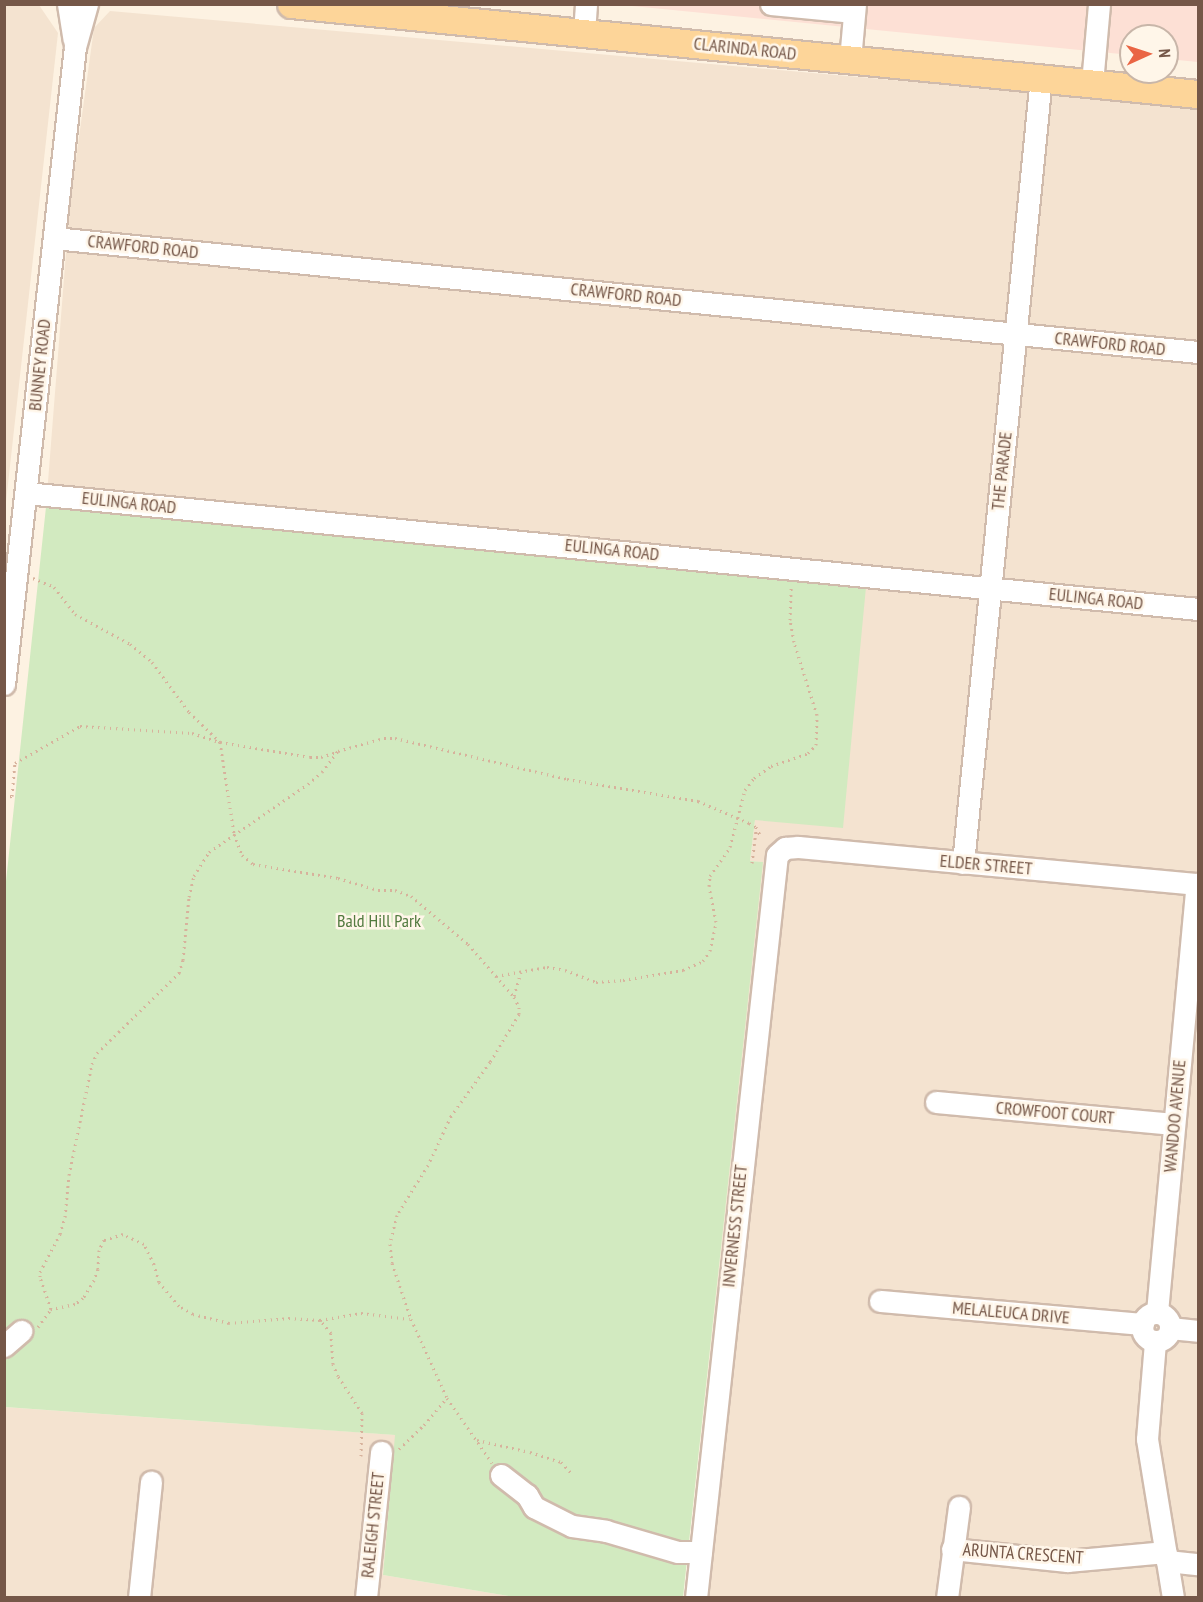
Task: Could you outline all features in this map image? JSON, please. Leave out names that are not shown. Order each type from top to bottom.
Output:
[{"type":"main road","name":"CLARINDA ROAD","points":[[291,4],[1198,94]]},
{"type":"street","name":"BUNNEY ROAD","points":[[68,4],[75,47]]},
{"type":"street","name":"BUNNEY ROAD","points":[[4,684],[75,47],[87,4]]},
{"type":"street","points":[[584,33],[586,4]]},
{"type":"street","points":[[771,4],[855,8],[850,60]]},
{"type":"street","points":[[1092,84],[1099,4]]},
{"type":"street","name":"THE PARADE","points":[[963,863],[1041,78]]},
{"type":"street","name":"CRAWFORD ROAD","points":[[54,238],[1198,352]]},
{"type":"street","name":"EULINGA ROAD","points":[[26,493],[1198,609]]},
{"type":"street","name":"ELDER STREET","points":[[777,855],[785,848],[798,847],[1198,884]]},
{"type":"street","name":"INVERNESS STREET","points":[[696,1598],[777,855]]},
{"type":"street","name":"WANDOO AVENUE","points":[[1173,1598],[1147,1439],[1174,1124],[1198,884]]},
{"type":"street","name":"CROWFOOT COURT","points":[[936,1102],[1174,1124]]},
{"type":"street","name":"MELALEUCA DRIVE","points":[[880,1301],[1198,1330]]},
{"type":"street","points":[[4,1346],[30,1329]]},
{"type":"street","name":"RALEIGH STREET","points":[[366,1598],[386,1459]]},
{"type":"street","points":[[501,1475],[527,1495],[534,1507],[572,1526],[606,1531],[678,1552],[701,1552]]},
{"type":"street","points":[[139,1598],[151,1482]]},
{"type":"street","name":"ARUNTA CRESCENT","points":[[947,1598],[959,1507]]},
{"type":"street","name":"ARUNTA CRESCENT","points":[[952,1549],[1067,1561],[1167,1556],[1198,1564]]},
{"type":"path","points":[[496,976],[547,967],[565,970],[596,981],[623,980],[683,970],[703,961],[710,951],[716,922],[709,886],[710,876],[730,847],[736,817],[745,790],[754,778],[771,766],[808,753],[816,744],[818,715],[794,642],[790,620],[792,569]]},
{"type":"path","points":[[17,573],[54,587],[75,614],[130,644],[152,662],[189,712],[220,742],[238,850],[253,864],[338,878],[411,896],[468,944],[514,997],[519,1006],[519,1014],[490,1062],[451,1116],[428,1165],[397,1215],[390,1244],[392,1263],[411,1319],[447,1398],[501,1475]]},
{"type":"path","points":[[4,796],[12,796],[15,763],[80,726],[192,733],[220,742],[310,757],[321,757],[384,738],[395,738],[567,779],[698,801],[756,827],[760,835]]},
{"type":"path","points":[[51,1309],[40,1272],[60,1234],[65,1217],[69,1175],[92,1064],[97,1053],[174,980],[183,960],[189,897],[194,876],[209,852],[308,784],[322,772],[338,751]]},
{"type":"path","points":[[752,863],[756,827]]},
{"type":"path","points":[[514,997],[522,972]]},
{"type":"path","points":[[30,1329],[51,1309],[75,1304],[83,1298],[98,1269],[99,1250],[104,1240],[123,1234],[144,1244],[154,1264],[159,1282],[179,1306],[193,1314],[229,1323],[290,1318],[320,1320],[361,1313],[411,1319]]},
{"type":"path","points":[[320,1320],[331,1333],[333,1364],[338,1376],[362,1413],[361,1466],[386,1459],[424,1425],[447,1398]]},
{"type":"path","points":[[475,1439],[561,1462],[572,1474]]},
{"type":"shaded area","points":[[5,4],[39,5],[58,33],[5,511]]},
{"type":"shaded area","points":[[622,5],[1198,5],[1198,62],[1179,60],[1179,24],[1119,24],[1119,54]]},
{"type":"shaded area","points":[[110,11],[1006,90],[1198,110],[1198,1597],[684,1597],[762,862],[750,861],[755,820],[866,587],[46,507],[70,202],[94,28]]},
{"type":"shaded area","points":[[4,1407],[396,1435],[383,1575],[514,1597],[5,1597]]},
{"type":"green space","name":"Bald Hill Park","points":[[46,507],[866,587],[843,828],[755,820],[750,861],[763,862],[683,1597],[514,1597],[383,1575],[395,1435],[5,1407],[4,900]]}]
